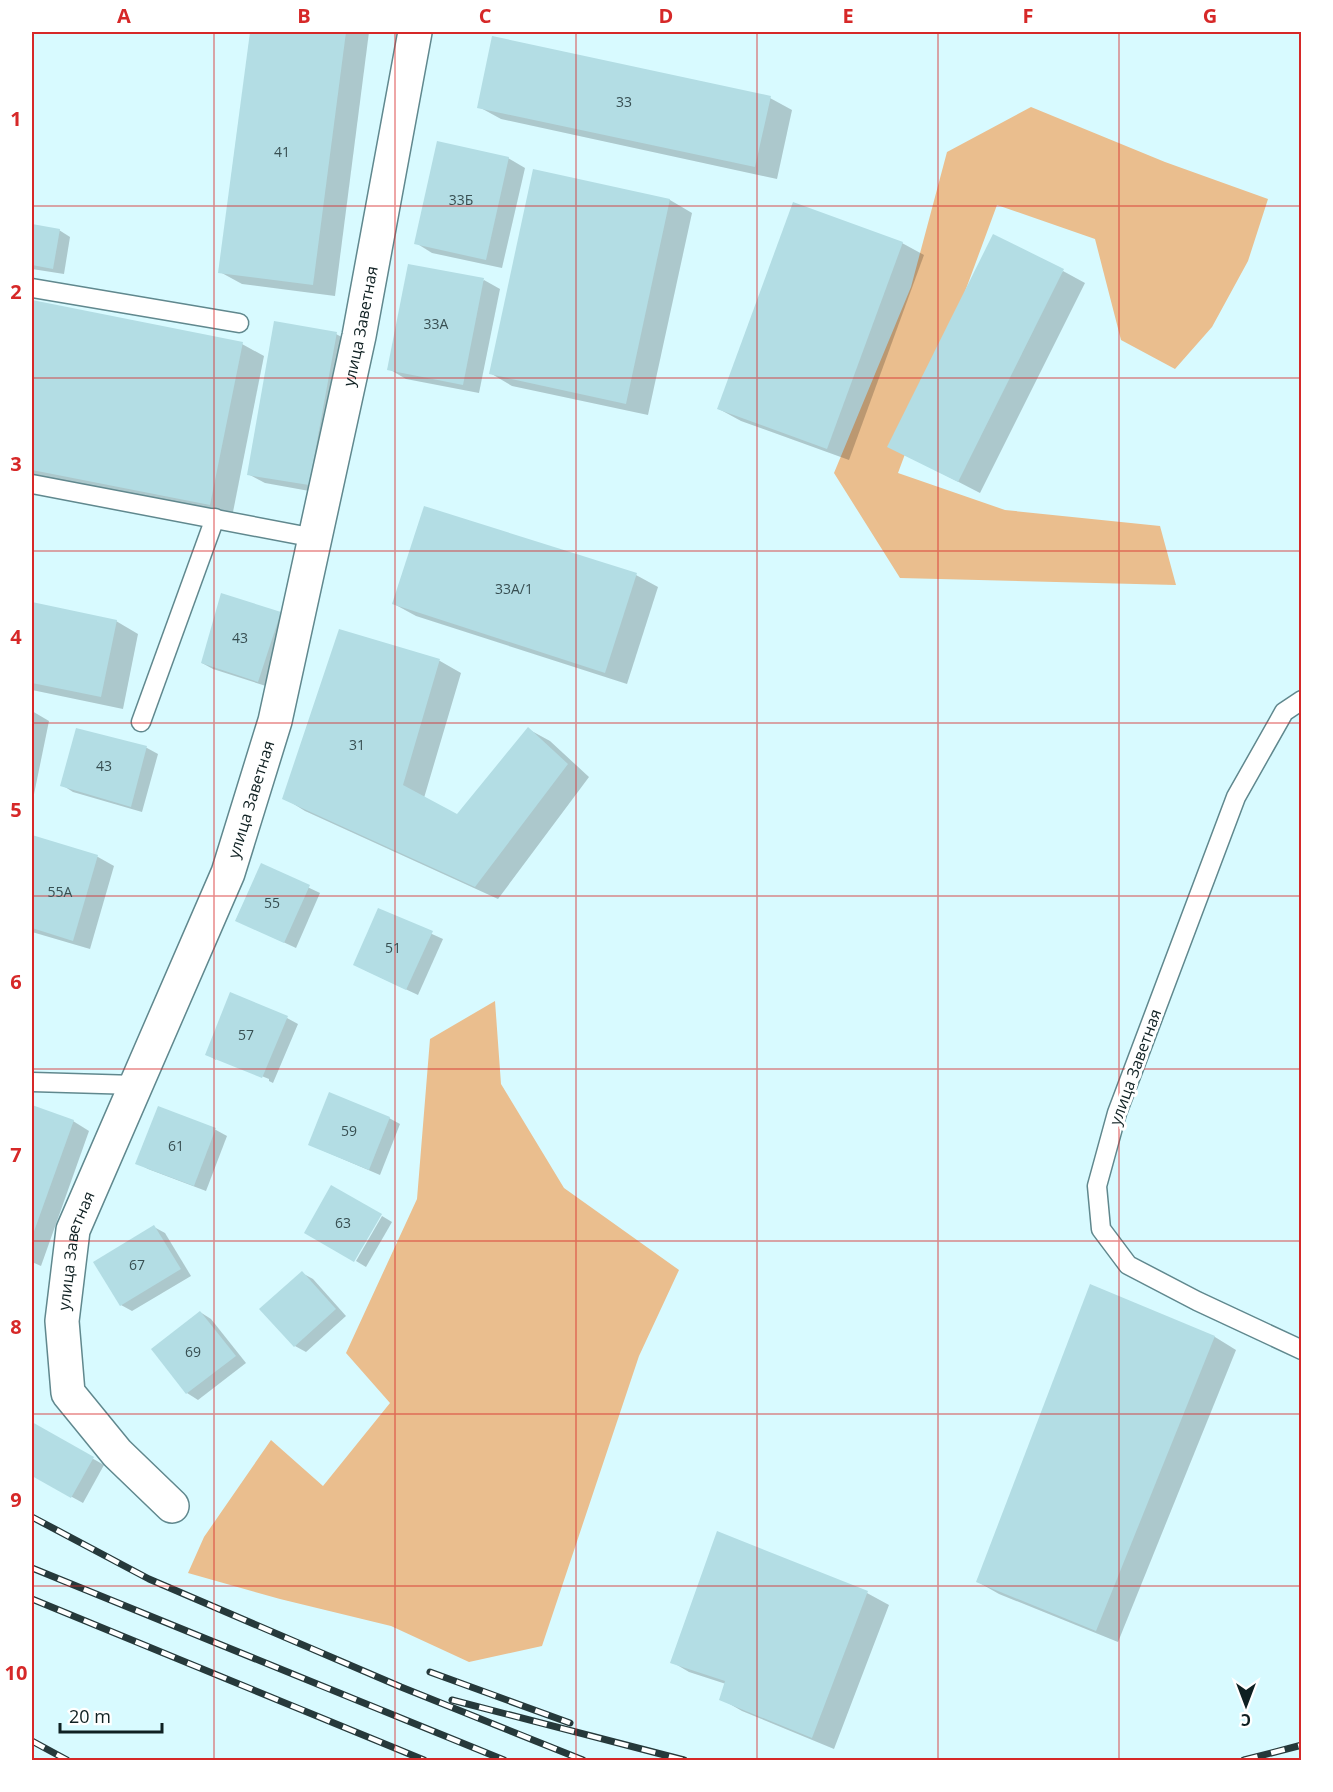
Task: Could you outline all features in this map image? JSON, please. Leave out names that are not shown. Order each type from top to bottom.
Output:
[{"type":"street","name":"улица Заветная","points":[[172,1506],[117,1454],[68,1393],[62,1321],[73,1230],[228,873],[275,721],[359,336],[415,32]]},
{"type":"lane","points":[[32,288],[239,323]]},
{"type":"lane","points":[[32,484],[315,538]]},
{"type":"lane","points":[[141,722],[215,518]]},
{"type":"lane","name":"улица Заветная","points":[[1302,700],[1284,712],[1236,797],[1117,1113],[1097,1186],[1101,1229],[1128,1265],[1197,1301],[1302,1350]]},
{"type":"lane","points":[[32,1082],[136,1085]]},
{"type":"shaded area","points":[[1031,107],[1165,162],[1268,199],[1248,261],[1212,327],[1175,369],[1121,340],[1095,239],[997,205],[898,473],[1005,510],[1160,526],[1176,585],[900,578],[834,473],[911,287],[947,152]]},
{"type":"shaded area","points":[[495,1001],[501,1084],[564,1188],[679,1270],[639,1356],[542,1646],[469,1662],[391,1626],[280,1599],[188,1573],[204,1537],[271,1440],[323,1486],[390,1403],[346,1353],[417,1199],[430,1039]]},
{"type":"building","points":[[250,32],[346,32],[313,285],[218,273]]},
{"type":"building","points":[[492,36],[771,96],[755,167],[477,108]]},
{"type":"building","points":[[437,141],[509,157],[486,260],[414,244]]},
{"type":"building","points":[[533,169],[670,199],[626,404],[489,374]]},
{"type":"building","points":[[793,202],[903,242],[827,449],[717,409]]},
{"type":"building","points":[[32,224],[60,229],[53,269],[32,265]]},
{"type":"building","points":[[993,234],[1064,269],[958,482],[887,447]]},
{"type":"building","points":[[408,264],[484,278],[463,385],[387,370]]},
{"type":"building","points":[[32,300],[243,342],[210,505],[32,470]]},
{"type":"building","points":[[274,321],[337,332],[309,485],[247,475]]},
{"type":"building","points":[[424,506],[637,573],[605,673],[392,604]]},
{"type":"building","points":[[221,593],[281,612],[258,682],[201,663]]},
{"type":"building","points":[[32,602],[117,620],[101,697],[32,683]]},
{"type":"building","points":[[339,629],[440,659],[403,785],[457,814],[528,727],[568,764],[475,887],[282,799]]},
{"type":"building","points":[[76,728],[147,746],[131,807],[60,786]]},
{"type":"building","points":[[32,835],[98,855],[73,941],[32,928]]},
{"type":"building","points":[[261,863],[310,885],[284,943],[235,921]]},
{"type":"building","points":[[378,908],[433,931],[406,990],[353,965]]},
{"type":"building","points":[[230,992],[288,1016],[262,1078],[205,1055]]},
{"type":"building","points":[[329,1092],[390,1117],[369,1170],[308,1145]]},
{"type":"building","points":[[32,1105],[74,1120],[32,1237]]},
{"type":"building","points":[[158,1106],[216,1128],[194,1186],[135,1164]]},
{"type":"building","points":[[331,1185],[382,1214],[354,1262],[304,1233]]},
{"type":"building","points":[[154,1225],[181,1269],[120,1306],[93,1262]]},
{"type":"building","points":[[302,1271],[336,1309],[294,1347],[259,1309]]},
{"type":"building","points":[[1090,1284],[1215,1336],[1096,1631],[976,1582]]},
{"type":"building","points":[[200,1311],[236,1356],[186,1394],[151,1349]]},
{"type":"building","points":[[32,1422],[94,1457],[71,1498],[32,1476]]},
{"type":"building","points":[[717,1531],[868,1591],[812,1738],[719,1700],[725,1681],[670,1663]]},
{"type":"railway","points":[[32,1517],[149,1579],[401,1687],[583,1760]]},
{"type":"railway","points":[[32,1568],[504,1760]]},
{"type":"railway","points":[[32,1599],[424,1760]]},
{"type":"railway","points":[[430,1672],[570,1723]]},
{"type":"railway","points":[[452,1700],[684,1760]]},
{"type":"railway","points":[[32,1741],[67,1760]]},
{"type":"railway","points":[[1244,1760],[1302,1745]]}]
